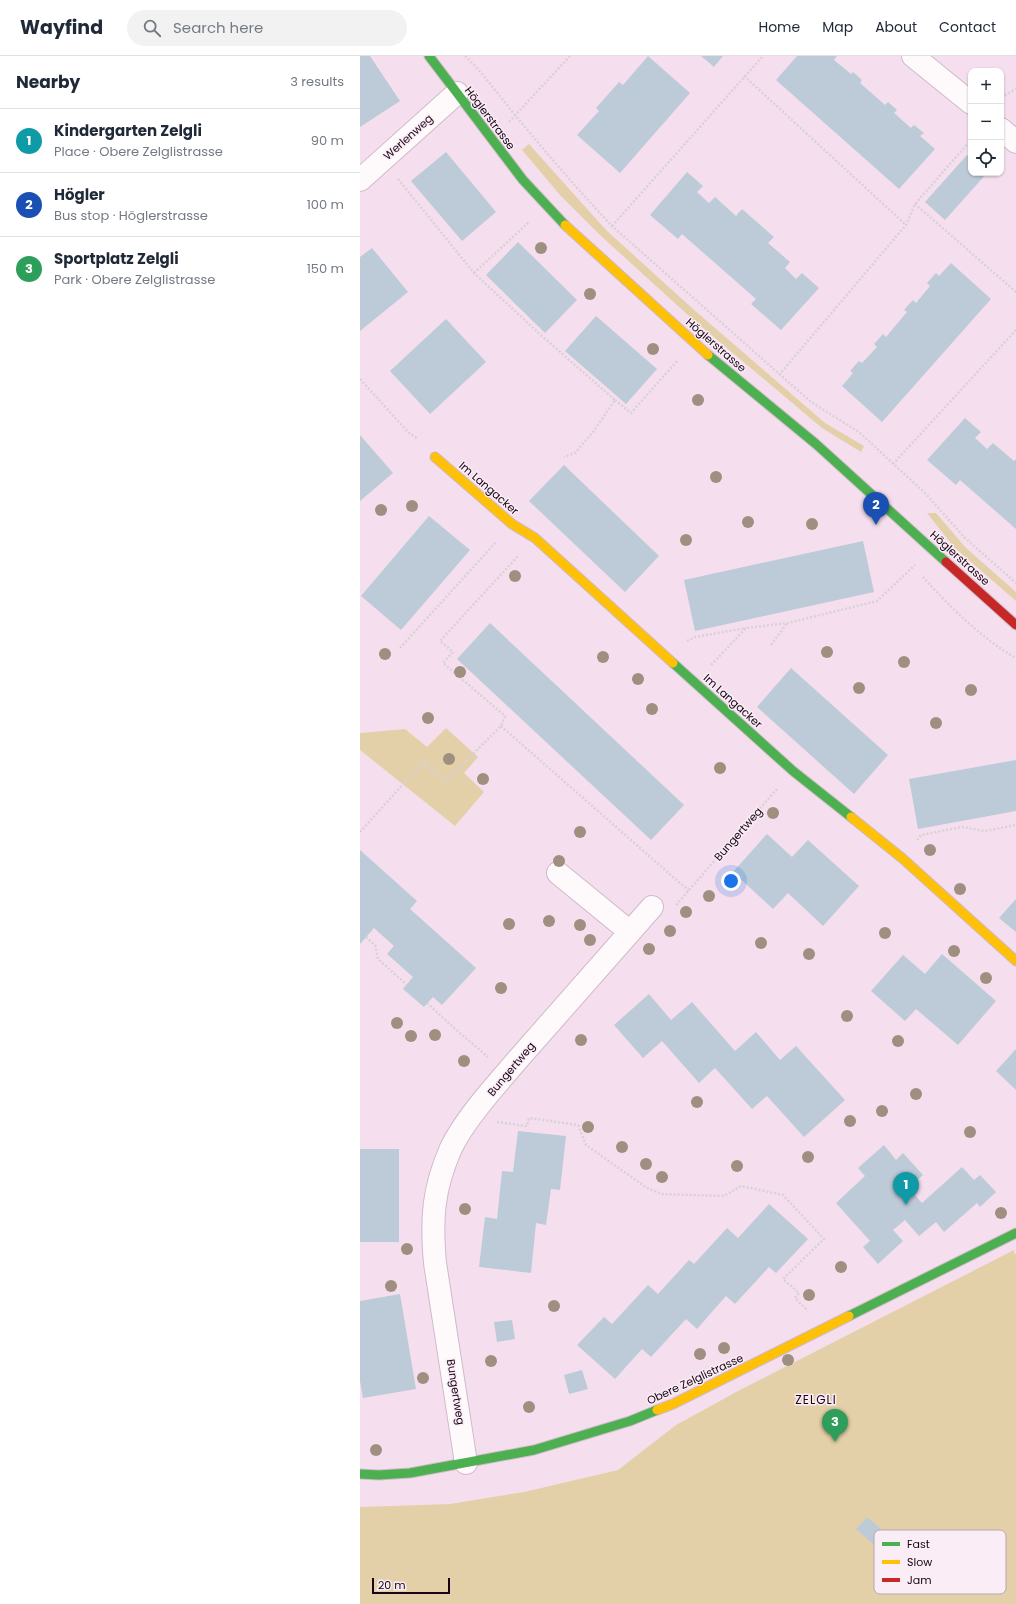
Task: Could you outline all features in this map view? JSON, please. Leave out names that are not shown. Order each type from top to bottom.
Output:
[{"type":"street","name":"Höglerstrasse","points":[[429,56],[523,180],[569,229],[721,366],[816,444],[1016,625]]},
{"type":"street","points":[[912,56],[968,101]]},
{"type":"street","name":"Werlenweg","points":[[360,180],[457,93]]},
{"type":"street","points":[[1004,132],[1016,142]]},
{"type":"street","name":"Im Langacker","points":[[435,457],[512,524],[535,538],[793,771],[902,858],[1016,961]]},
{"type":"street","points":[[558,873],[630,932]]},
{"type":"street","name":"Bungertweg","points":[[466,1463],[435,1263],[432,1232],[433,1205],[441,1175],[452,1148],[470,1118],[507,1072],[652,907]]},
{"type":"street","name":"Obere Zelglistrasse","points":[[360,1474],[379,1475],[410,1472],[534,1450],[630,1421],[673,1404],[1016,1232]]},
{"type":"path","points":[[465,56],[475,66],[515,116],[612,226],[811,402],[859,432],[926,494],[964,537],[1016,583]]},
{"type":"path","points":[[490,138],[515,116],[570,56]]},
{"type":"path","points":[[612,226],[763,56]]},
{"type":"path","points":[[744,76],[906,225]]},
{"type":"path","points":[[1004,95],[1016,89]]},
{"type":"path","points":[[779,375],[906,225],[914,204],[968,143]]},
{"type":"path","points":[[383,160],[474,273],[543,337],[631,413],[681,356]]},
{"type":"path","points":[[914,204],[1016,292]]},
{"type":"path","points":[[474,273],[534,218]]},
{"type":"path","points":[[893,464],[1016,330]]},
{"type":"path","points":[[360,379],[408,432],[417,438],[435,457]]},
{"type":"path","points":[[564,457],[575,453],[594,432],[616,400]]},
{"type":"path","points":[[400,648],[512,524]]},
{"type":"path","points":[[360,832],[423,762],[445,782],[501,726],[505,716],[443,663],[453,652],[440,641],[535,538]]},
{"type":"path","points":[[668,657],[682,644],[696,637],[746,628],[788,623],[877,601],[916,565]]},
{"type":"path","points":[[771,645],[788,623]]},
{"type":"path","points":[[694,682],[746,628]]},
{"type":"path","points":[[501,726],[689,891]]},
{"type":"path","name":"Bungertweg","points":[[652,907],[670,910],[689,891],[793,771]]},
{"type":"path","points":[[902,858],[921,835],[962,827],[985,831],[1016,825]]},
{"type":"path","points":[[366,937],[375,945],[378,959],[407,985]]},
{"type":"path","points":[[427,1003],[507,1072]]},
{"type":"path","points":[[470,1118],[527,1126],[529,1118],[578,1125],[586,1145],[647,1188],[662,1194],[724,1196],[741,1186],[783,1195],[824,1239],[783,1279],[799,1293],[795,1298],[810,1313]]},
{"type":"shaded area","points":[[529,144],[606,230],[693,309],[825,423],[864,446],[861,452],[822,428],[689,316],[601,236],[560,195],[522,150]]},
{"type":"shaded area","points":[[927,513],[936,513],[966,548],[1016,592],[1016,601],[954,547]]},
{"type":"shaded area","points":[[446,728],[478,757],[464,773],[484,792],[455,826],[360,750],[360,733],[405,729],[427,747]]},
{"type":"shaded area","points":[[1014,1250],[1014,1255],[1016,1253],[1016,1604],[360,1604],[360,1507],[450,1504],[524,1492],[618,1470],[676,1425],[738,1391]]},
{"type":"building","points":[[360,56],[370,56],[400,101],[360,127]]},
{"type":"building","points":[[648,56],[690,93],[620,173],[577,135],[599,111],[596,108],[619,82],[623,85]]},
{"type":"building","points":[[701,56],[723,56],[714,67]]},
{"type":"building","points":[[797,56],[837,56],[834,60],[851,74],[853,72],[862,80],[860,83],[885,105],[888,102],[897,110],[894,113],[911,128],[914,125],[924,133],[920,136],[935,149],[899,189],[776,80]]},
{"type":"building","points":[[446,152],[496,212],[462,241],[411,181]]},
{"type":"building","points":[[967,155],[968,176],[984,176],[945,220],[925,202]]},
{"type":"building","points":[[687,172],[703,186],[697,192],[709,203],[715,197],[736,216],[742,209],[774,237],[768,243],[790,262],[785,268],[796,279],[802,273],[819,288],[781,330],[751,304],[756,299],[682,234],[678,239],[650,215]]},
{"type":"building","points":[[518,242],[577,300],[545,333],[486,275]]},
{"type":"building","points":[[372,248],[408,292],[360,331],[360,257]]},
{"type":"building","points":[[951,263],[991,299],[882,422],[842,386],[853,373],[850,371],[859,361],[862,363],[877,347],[874,344],[883,334],[886,337],[907,312],[904,310],[913,300],[916,303],[930,286],[927,283],[936,273],[939,276]]},
{"type":"building","points":[[596,316],[657,369],[626,404],[565,351]]},
{"type":"building","points":[[446,319],[486,362],[430,414],[390,371]]},
{"type":"building","points":[[965,418],[981,432],[975,438],[987,449],[993,443],[1014,461],[1016,459],[1016,529],[960,480],[956,485],[927,460]]},
{"type":"building","points":[[360,435],[393,473],[360,501]]},
{"type":"building","points":[[564,465],[659,556],[625,592],[529,501]]},
{"type":"building","points":[[429,516],[470,550],[401,630],[361,596]]},
{"type":"building","points":[[863,541],[874,592],[695,631],[684,580]]},
{"type":"building","points":[[490,623],[684,805],[651,840],[457,659]]},
{"type":"building","points":[[791,668],[888,755],[854,794],[757,707]]},
{"type":"building","points":[[1016,760],[1016,811],[918,829],[909,779]]},
{"type":"building","points":[[767,834],[792,857],[808,840],[859,886],[823,926],[788,893],[773,909],[733,872]]},
{"type":"building","points":[[360,850],[417,901],[410,909],[476,968],[442,1005],[433,997],[424,1007],[403,989],[413,977],[387,954],[394,946],[374,928],[360,944]]},
{"type":"building","points":[[1016,899],[1016,932],[999,918]]},
{"type":"building","points":[[942,954],[996,1001],[958,1045],[916,1009],[905,1021],[871,991],[903,955],[925,974]]},
{"type":"building","points":[[649,994],[671,1020],[692,1002],[735,1051],[756,1032],[780,1060],[796,1046],[845,1100],[804,1137],[767,1096],[752,1109],[715,1068],[699,1083],[662,1041],[643,1058],[614,1025]]},
{"type":"building","points":[[1016,1049],[1016,1090],[996,1071]]},
{"type":"building","points":[[518,1131],[566,1136],[560,1190],[551,1189],[546,1225],[536,1223],[531,1273],[479,1267],[485,1217],[497,1219],[502,1171],[513,1172]]},
{"type":"building","points":[[884,1145],[896,1160],[903,1153],[923,1175],[908,1188],[922,1203],[962,1167],[974,1180],[980,1175],[996,1192],[980,1207],[977,1203],[944,1232],[936,1222],[919,1236],[905,1220],[893,1230],[903,1241],[878,1264],[863,1247],[870,1241],[836,1203],[865,1176],[858,1168]]},
{"type":"building","points":[[360,1149],[399,1149],[399,1242],[360,1242]]},
{"type":"building","points":[[769,1204],[808,1239],[776,1273],[769,1267],[735,1304],[726,1296],[697,1329],[686,1319],[651,1357],[642,1349],[615,1379],[577,1345],[604,1317],[612,1324],[648,1285],[658,1294],[689,1260],[694,1264],[727,1228],[738,1238]]},
{"type":"building","points":[[400,1294],[416,1389],[363,1398],[360,1381],[360,1301]]},
{"type":"building","points":[[512,1320],[515,1339],[497,1342],[494,1322]]},
{"type":"building","points":[[582,1370],[588,1389],[569,1394],[564,1375]]},
{"type":"building","points":[[867,1517],[882,1530],[874,1530],[874,1545],[856,1529]]},
{"type":"traffic: fast","points":[[429,56],[523,180],[565,225]]},
{"type":"traffic: fast","points":[[708,355],[816,444],[946,562]]},
{"type":"traffic: fast","points":[[673,663],[793,771],[851,817]]},
{"type":"traffic: fast","points":[[849,1316],[1016,1233]]},
{"type":"traffic: fast","points":[[360,1474],[379,1475],[410,1473],[534,1450],[630,1421],[657,1410]]},
{"type":"traffic: slow","points":[[565,225],[708,355]]},
{"type":"traffic: slow","points":[[435,457],[512,524],[535,538],[673,663]]},
{"type":"traffic: slow","points":[[851,817],[902,858],[1016,961]]},
{"type":"traffic: slow","points":[[657,1410],[673,1404],[849,1316]]},
{"type":"traffic: jam","points":[[946,562],[1016,625]]},
{"type":"place","name":"Högler","points":[[876,525]]},
{"type":"place","name":"Kindergarten Zelgli","points":[[906,1205]]},
{"type":"place","name":"Sportplatz Zelgli","points":[[835,1442]]},
{"type":"district","name":"ZELGLI","points":[[816,1399]]}]
